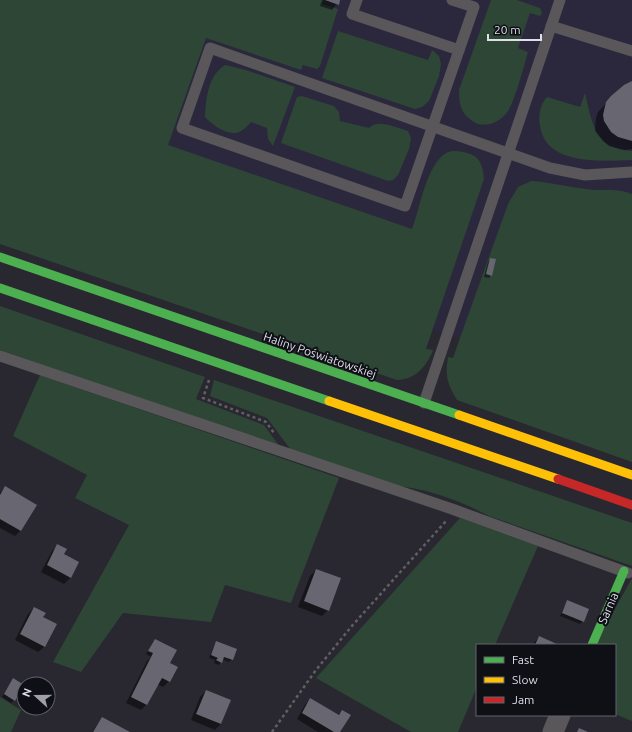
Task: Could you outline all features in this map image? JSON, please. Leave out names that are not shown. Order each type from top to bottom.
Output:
[{"type":"main road","name":"Haliny Poświatowskiej","points":[[0,257],[632,474]]},
{"type":"main road","points":[[0,288],[632,505]]},
{"type":"main road","name":"Sarnia","points":[[592,644],[628,573]]},
{"type":"street","points":[[553,732],[560,716]]},
{"type":"lane","points":[[357,0],[352,14],[459,50]]},
{"type":"lane","points":[[452,0],[474,7],[433,126],[405,206],[182,128],[210,48],[433,126],[509,152],[550,168],[585,175],[632,172]]},
{"type":"lane","points":[[424,403],[560,0]]},
{"type":"lane","points":[[551,26],[632,51]]},
{"type":"lane","points":[[0,356],[452,509],[628,573]]},
{"type":"path","points":[[211,375],[203,398],[266,422],[290,455]]},
{"type":"path","points":[[272,732],[316,670],[351,627],[445,522],[452,509]]},
{"type":"shaded area","points":[[315,0],[632,0],[632,425],[497,351],[397,317],[116,240],[198,18]]},
{"type":"green space","points":[[0,0],[324,0],[322,4],[338,9],[320,66],[317,69],[303,65],[301,70],[206,38],[168,145],[412,229],[424,188],[433,167],[439,159],[446,153],[453,151],[464,152],[475,156],[482,166],[484,179],[426,349],[433,350],[424,367],[409,378],[397,380],[0,244]]},
{"type":"green space","points":[[491,0],[517,0],[540,8],[542,13],[540,16],[530,13],[518,48],[528,52],[511,106],[501,119],[486,125],[476,123],[464,114],[460,103],[459,90]]},
{"type":"green space","points":[[338,31],[428,60],[432,50],[439,56],[441,64],[439,76],[429,101],[422,107],[415,109],[322,78]]},
{"type":"green space","points":[[225,65],[246,70],[295,87],[273,146],[268,139],[267,128],[251,122],[241,131],[232,133],[222,130],[212,124],[205,117],[207,95],[211,81],[219,70]]},
{"type":"green space","points":[[585,93],[593,124],[597,132],[603,140],[610,145],[620,149],[632,151],[632,160],[591,160],[564,155],[553,148],[544,139],[540,126],[539,114],[547,97],[580,107]]},
{"type":"green space","points":[[302,96],[334,106],[339,112],[340,121],[369,128],[373,125],[382,124],[408,131],[411,138],[409,149],[398,175],[393,180],[388,181],[281,143],[297,97]]},
{"type":"green space","points":[[531,181],[592,190],[614,190],[632,194],[632,462],[457,400],[449,384],[447,374],[448,357],[453,358],[508,204],[518,187]]},
{"type":"green space","points":[[0,306],[205,377],[196,399],[264,425],[280,447],[0,350]]},
{"type":"green space","points":[[40,375],[339,478],[291,603],[225,585],[211,622],[123,613],[81,672],[53,662],[129,525],[75,498],[87,475],[13,436]]},
{"type":"green space","points":[[214,380],[632,523],[632,566],[489,516],[467,505],[443,496],[419,489],[395,486],[291,450],[267,418],[210,396]]},
{"type":"green space","points":[[460,518],[538,546],[495,644],[476,644],[476,689],[458,732],[411,732],[316,678]]},
{"type":"green space","points":[[632,578],[632,721],[616,714],[616,644],[596,644]]},
{"type":"green space","points":[[0,697],[16,707],[16,716],[18,716],[11,732],[0,732]]},
{"type":"building","points":[[325,0],[340,0],[339,5]]},
{"type":"building","points":[[632,81],[632,141],[618,137],[611,132],[604,121],[603,115],[606,102],[611,96],[624,85]]},
{"type":"building","points":[[490,258],[496,259],[492,276],[486,274]]},
{"type":"building","points":[[5,486],[37,505],[21,531],[0,519],[0,495]]},
{"type":"building","points":[[57,544],[67,549],[64,554],[79,562],[71,578],[47,565]]},
{"type":"building","points":[[316,569],[341,578],[329,611],[304,601]]},
{"type":"building","points":[[567,600],[589,609],[584,622],[562,613]]},
{"type":"building","points":[[34,607],[46,613],[43,617],[57,624],[45,647],[20,634]]},
{"type":"building","points":[[539,636],[557,644],[535,644]]},
{"type":"building","points":[[155,639],[177,650],[170,663],[178,667],[170,682],[162,678],[147,705],[131,697],[153,653],[148,651]]},
{"type":"building","points":[[216,641],[237,649],[233,660],[224,657],[222,663],[216,660],[218,658],[211,655]]},
{"type":"building","points":[[13,678],[16,680],[15,701],[4,694]]},
{"type":"building","points":[[206,690],[231,700],[221,724],[196,714]]},
{"type":"building","points":[[310,698],[339,715],[342,710],[351,715],[340,732],[334,732],[302,713]]},
{"type":"building","points":[[102,717],[130,732],[93,732]]},
{"type":"building","points":[[579,728],[588,732],[577,732]]},
{"type":"traffic: fast","points":[[0,257],[459,415]]},
{"type":"traffic: fast","points":[[0,288],[329,401]]},
{"type":"traffic: fast","points":[[592,644],[624,571]]},
{"type":"traffic: slow","points":[[329,401],[558,479]]},
{"type":"traffic: slow","points":[[459,415],[632,475]]},
{"type":"traffic: jam","points":[[558,479],[632,505]]}]
